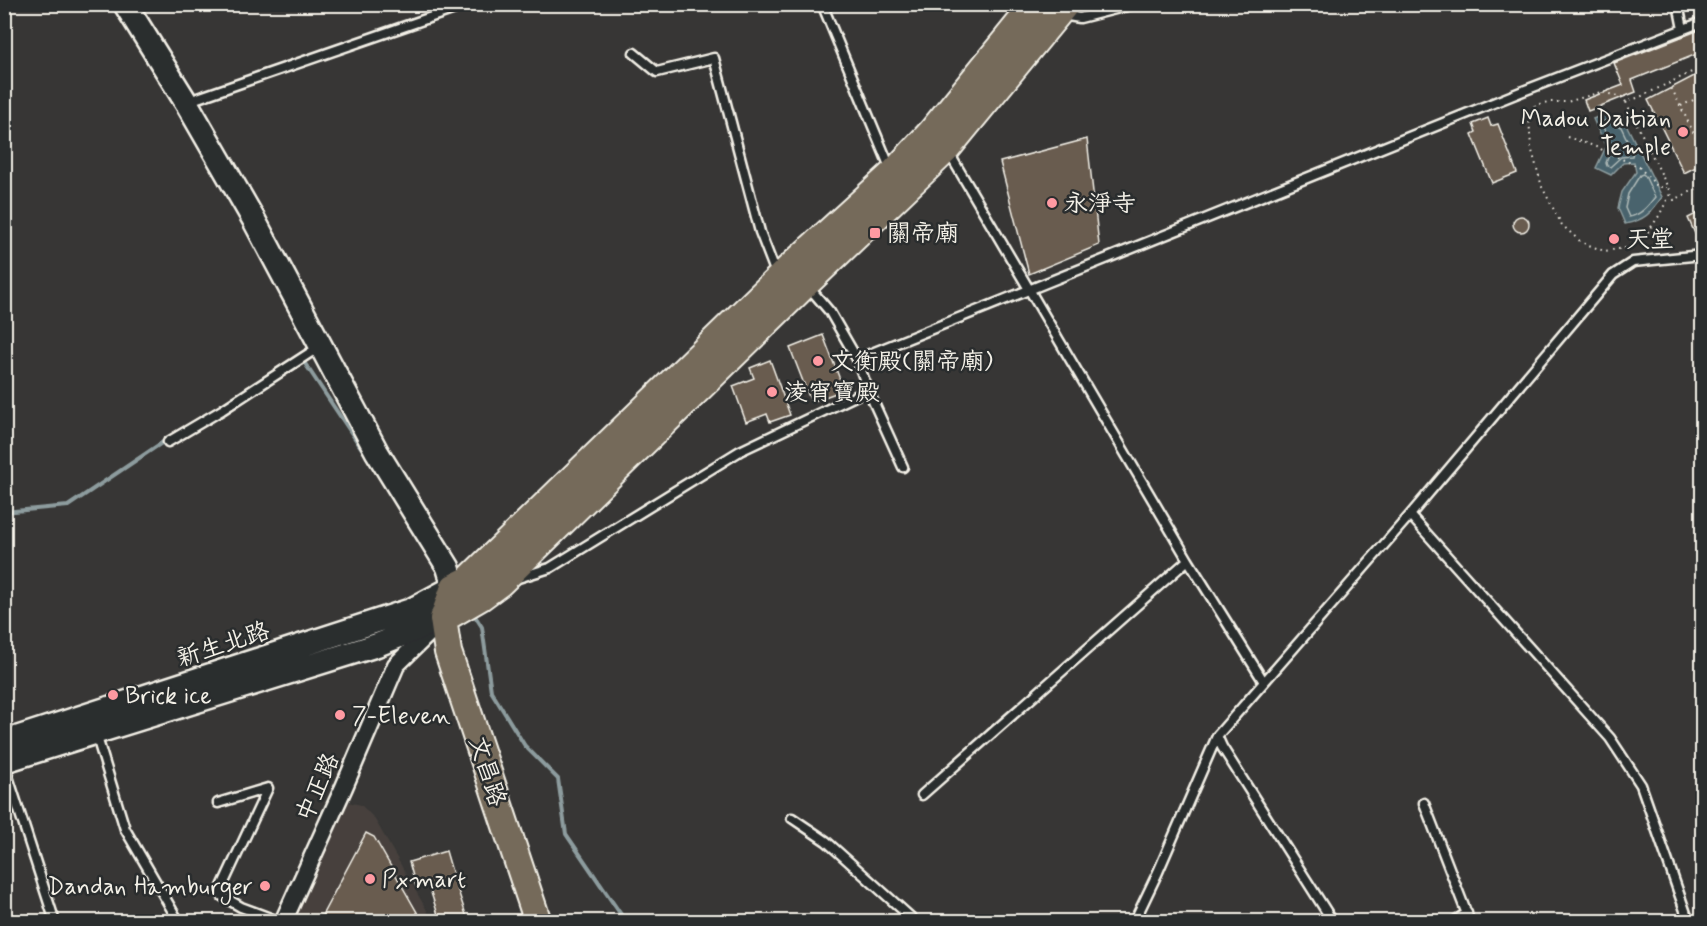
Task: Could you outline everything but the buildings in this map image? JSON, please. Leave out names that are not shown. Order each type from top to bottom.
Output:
[{"type":"main road","points":[[125,4],[186,102],[254,220],[377,452],[448,567],[454,587],[443,619]]},
{"type":"main road","points":[[443,619],[500,583],[892,174],[939,140],[1035,4]]},
{"type":"main road","points":[[454,587],[468,580],[939,140],[1062,9]]},
{"type":"main road","name":"新生北路","points":[[4,742],[411,610],[454,587]]},
{"type":"main road","name":"新生北路","points":[[4,763],[377,645],[443,619]]},
{"type":"main road","name":"文昌路","points":[[443,619],[448,652],[538,921]]},
{"type":"street","name":"中正路","points":[[282,921],[344,787],[396,665],[443,619]]},
{"type":"lane","points":[[186,102],[469,4]]},
{"type":"lane","points":[[822,4],[892,174]]},
{"type":"lane","points":[[1062,9],[1080,18],[1135,4]]},
{"type":"lane","points":[[1678,4],[1683,29]]},
{"type":"lane","points":[[857,359],[1702,22]]},
{"type":"lane","points":[[634,53],[657,72],[714,58],[760,232],[792,277],[830,312],[857,359],[868,390],[903,467]]},
{"type":"lane","points":[[939,140],[1188,560],[1264,682]]},
{"type":"lane","points":[[1134,921],[1158,872],[1217,736],[1410,515],[1613,275],[1633,262],[1702,257]]},
{"type":"lane","points":[[168,442],[222,410],[321,345]]},
{"type":"lane","points":[[500,583],[550,568],[740,451],[868,390]]},
{"type":"lane","points":[[1410,515],[1610,738],[1641,786],[1689,921]]},
{"type":"lane","points":[[922,795],[1188,560]]},
{"type":"lane","points":[[95,733],[125,829],[179,921]]},
{"type":"lane","points":[[1217,736],[1333,921]]},
{"type":"lane","points":[[4,763],[55,921]]},
{"type":"lane","points":[[218,803],[268,788],[220,891],[222,897],[241,907],[282,921]]},
{"type":"lane","points":[[1424,803],[1468,917],[1454,921]]},
{"type":"lane","points":[[792,818],[826,840],[916,921]]},
{"type":"path","points":[[1626,102],[1702,67]]},
{"type":"path","points":[[1670,83],[1702,150]]},
{"type":"path","points":[[1670,194],[1659,216],[1633,247],[1604,251],[1581,242],[1562,225],[1542,187],[1531,147],[1529,118],[1535,105],[1566,102],[1601,92],[1622,97],[1674,200],[1702,186]]},
{"type":"path","points":[[1681,106],[1702,96]]},
{"type":"path","points":[[1567,137],[1594,146],[1639,167],[1658,187],[1667,187]]},
{"type":"path","points":[[1698,142],[1702,140]]},
{"type":"shaded area","points":[[344,801],[361,805],[374,818],[433,921],[292,922]]},
{"type":"water","points":[[1605,114],[1625,122],[1662,197],[1646,215],[1625,224],[1618,208],[1622,192],[1636,172],[1634,162],[1623,163],[1611,175],[1596,168],[1606,147],[1593,119]]},
{"type":"waterway","points":[[289,371],[304,362],[364,452]]},
{"type":"waterway","points":[[4,512],[68,506],[166,440]]},
{"type":"waterway","points":[[473,613],[482,627],[491,691],[525,746],[558,779],[566,834],[626,922]]},
{"type":"place","name":"Madou Daitian Temple","points":[[1683,132]]},
{"type":"place","name":"永淨寺","points":[[1052,203]]},
{"type":"place","name":"關帝廟","points":[[875,233]]},
{"type":"place","name":"天堂","points":[[1614,239]]},
{"type":"place","name":"文衡殿(關帝廟)","points":[[818,361]]},
{"type":"place","name":"淩宵寶殿","points":[[772,392]]},
{"type":"place","name":"Brick ice","points":[[113,695]]},
{"type":"place","name":"7-Eleven","points":[[340,715]]},
{"type":"place","name":"Pxmart","points":[[370,879]]},
{"type":"place","name":"Dandan Hamburger","points":[[265,886]]}]
